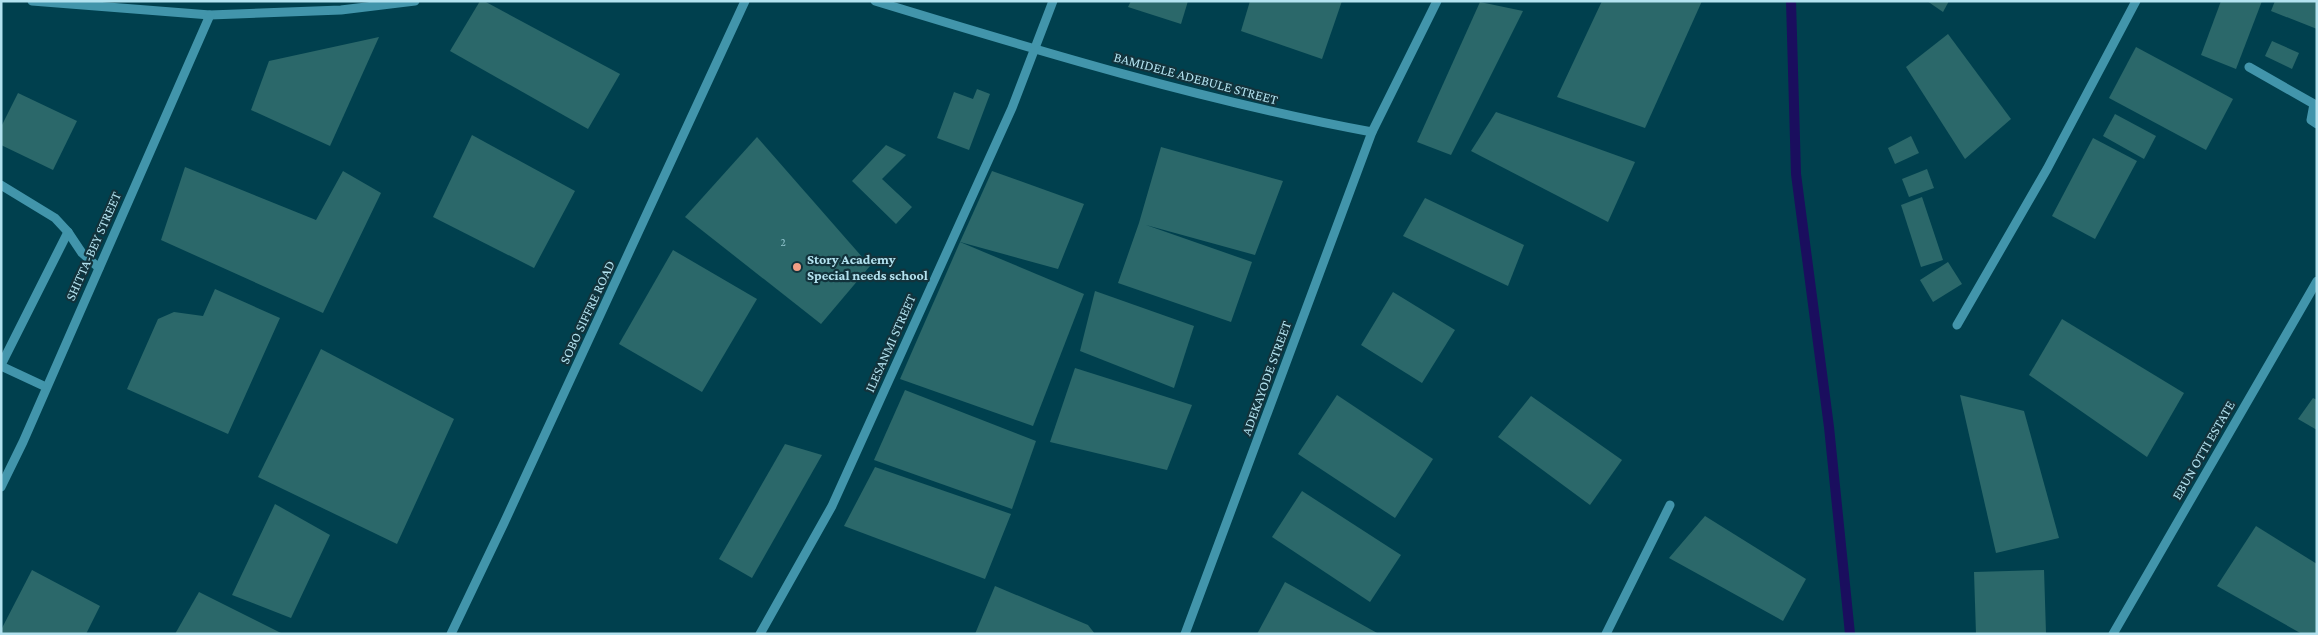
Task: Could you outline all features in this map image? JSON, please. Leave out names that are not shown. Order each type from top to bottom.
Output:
[{"type":"street","points":[[32,1],[210,15],[341,10],[415,1]]},
{"type":"street","name":"SOBO SIFFRE ROAD","points":[[451,634],[509,514],[746,1]]},
{"type":"street","name":"BAMIDELE ADEBULE STREET","points":[[875,1],[1035,50],[1285,116],[1372,132]]},
{"type":"street","name":"ILESANMI STREET","points":[[760,634],[832,506],[1012,108],[1053,1]]},
{"type":"street","points":[[1372,132],[1437,1]]},
{"type":"street","points":[[1958,325],[2047,170],[2136,1]]},
{"type":"street","name":"SHITTA-BEY STREET","points":[[1,487],[210,15]]},
{"type":"street","points":[[2249,67],[2314,104],[2311,120],[2317,124]]},
{"type":"street","name":"ADEKAYODE STREET","points":[[1185,634],[1372,132]]},
{"type":"street","points":[[1,185],[55,218],[68,232],[82,253],[99,268]]},
{"type":"street","points":[[46,387],[1,366],[68,232]]},
{"type":"street","name":"EBUN OTTI ESTATE","points":[[2113,634],[2317,281]]},
{"type":"street","points":[[1606,634],[1670,505]]},
{"type":"building","points":[[480,1],[484,1],[620,74],[588,129],[450,51]]},
{"type":"building","points":[[1131,1],[1188,1],[1181,24],[1128,7]]},
{"type":"building","points":[[1250,1],[1342,1],[1322,59],[1241,31]]},
{"type":"building","points":[[1602,1],[1702,1],[1645,128],[1557,97]]},
{"type":"building","points":[[1927,1],[1949,1],[1943,12]]},
{"type":"building","points":[[2221,1],[2262,1],[2236,69],[2201,55]]},
{"type":"building","points":[[2275,1],[2317,1],[2317,29],[2271,11]]},
{"type":"building","points":[[1480,2],[1523,11],[1451,155],[1417,142]]},
{"type":"building","points":[[1948,34],[2011,119],[1965,159],[1906,67]]},
{"type":"building","points":[[379,37],[330,146],[251,110],[269,61]]},
{"type":"building","points":[[2272,41],[2299,53],[2292,69],[2265,56]]},
{"type":"building","points":[[2136,47],[2233,99],[2206,150],[2109,98]]},
{"type":"building","points":[[977,89],[990,94],[969,150],[937,138],[954,92],[973,99]]},
{"type":"building","points":[[18,93],[77,121],[53,170],[1,145],[1,127]]},
{"type":"building","points":[[1496,112],[1635,162],[1608,222],[1471,151]]},
{"type":"building","points":[[2115,114],[2156,136],[2144,159],[2103,136]]},
{"type":"building","points":[[472,135],[575,191],[534,268],[433,217]]},
{"type":"building","points":[[1911,136],[1919,153],[1895,164],[1888,148]]},
{"type":"building","name":"Story Academy Special needs school","points":[[757,137],[870,266],[821,324],[685,217]]},
{"type":"building","points":[[2093,138],[2137,161],[2095,239],[2052,216]]},
{"type":"building","points":[[886,145],[906,155],[882,179],[912,207],[896,224],[852,181]]},
{"type":"building","points":[[1161,147],[1283,181],[1255,255],[1146,225],[1252,262],[1231,322],[1118,283],[1139,223]]},
{"type":"building","points":[[185,167],[316,220],[343,171],[381,193],[323,313],[161,240]]},
{"type":"building","points":[[1927,169],[1934,188],[1909,197],[1902,179]]},
{"type":"building","points":[[992,171],[1084,204],[1058,269],[960,242]]},
{"type":"building","points":[[1922,197],[1943,260],[1921,267],[1901,205]]},
{"type":"building","points":[[1425,198],[1524,245],[1508,286],[1403,236]]},
{"type":"building","points":[[960,242],[1084,294],[1033,426],[900,379]]},
{"type":"building","points":[[673,250],[757,299],[702,392],[619,344]]},
{"type":"building","points":[[1948,262],[1962,284],[1933,302],[1920,280]]},
{"type":"building","points":[[215,289],[280,318],[228,434],[127,389],[158,319],[174,312],[203,316]]},
{"type":"building","points":[[1095,291],[1194,326],[1174,388],[1080,351]]},
{"type":"building","points":[[1393,292],[1455,330],[1422,383],[1361,345]]},
{"type":"building","points":[[2062,319],[2184,393],[2147,457],[2029,375]]},
{"type":"building","points":[[321,349],[454,419],[397,544],[258,477]]},
{"type":"building","points":[[1075,368],[1192,405],[1167,470],[1050,442]]},
{"type":"building","points":[[905,390],[1036,441],[1012,509],[874,460]]},
{"type":"building","points":[[1337,395],[1433,459],[1395,518],[1298,454]]},
{"type":"building","points":[[1960,395],[2024,411],[2059,538],[1996,553]]},
{"type":"building","points":[[1531,396],[1622,460],[1590,505],[1498,437]]},
{"type":"building","points":[[2313,398],[2317,400],[2317,430],[2298,419]]},
{"type":"building","points":[[785,444],[822,455],[752,578],[719,559]]},
{"type":"building","points":[[875,467],[1011,514],[985,579],[844,526]]},
{"type":"building","points":[[1302,491],[1401,555],[1370,602],[1272,537]]},
{"type":"building","points":[[275,504],[330,535],[291,618],[232,595]]},
{"type":"building","points":[[1705,516],[1806,579],[1783,621],[1669,558]]},
{"type":"building","points":[[2256,526],[2317,564],[2317,634],[2302,634],[2217,586]]},
{"type":"building","points":[[32,570],[100,606],[86,634],[1,634],[1,630]]},
{"type":"building","points":[[2044,570],[2046,634],[1976,634],[1974,572]]},
{"type":"building","points":[[1285,582],[1379,634],[1257,634]]},
{"type":"building","points":[[995,586],[1088,625],[1095,634],[975,634]]},
{"type":"building","points":[[199,592],[283,634],[175,634]]},
{"type":"waterway","points":[[1791,1],[1796,174],[1829,427],[1850,634]]},
{"type":"place","name":"Story Academy Special needs school","points":[[797,267]]}]
